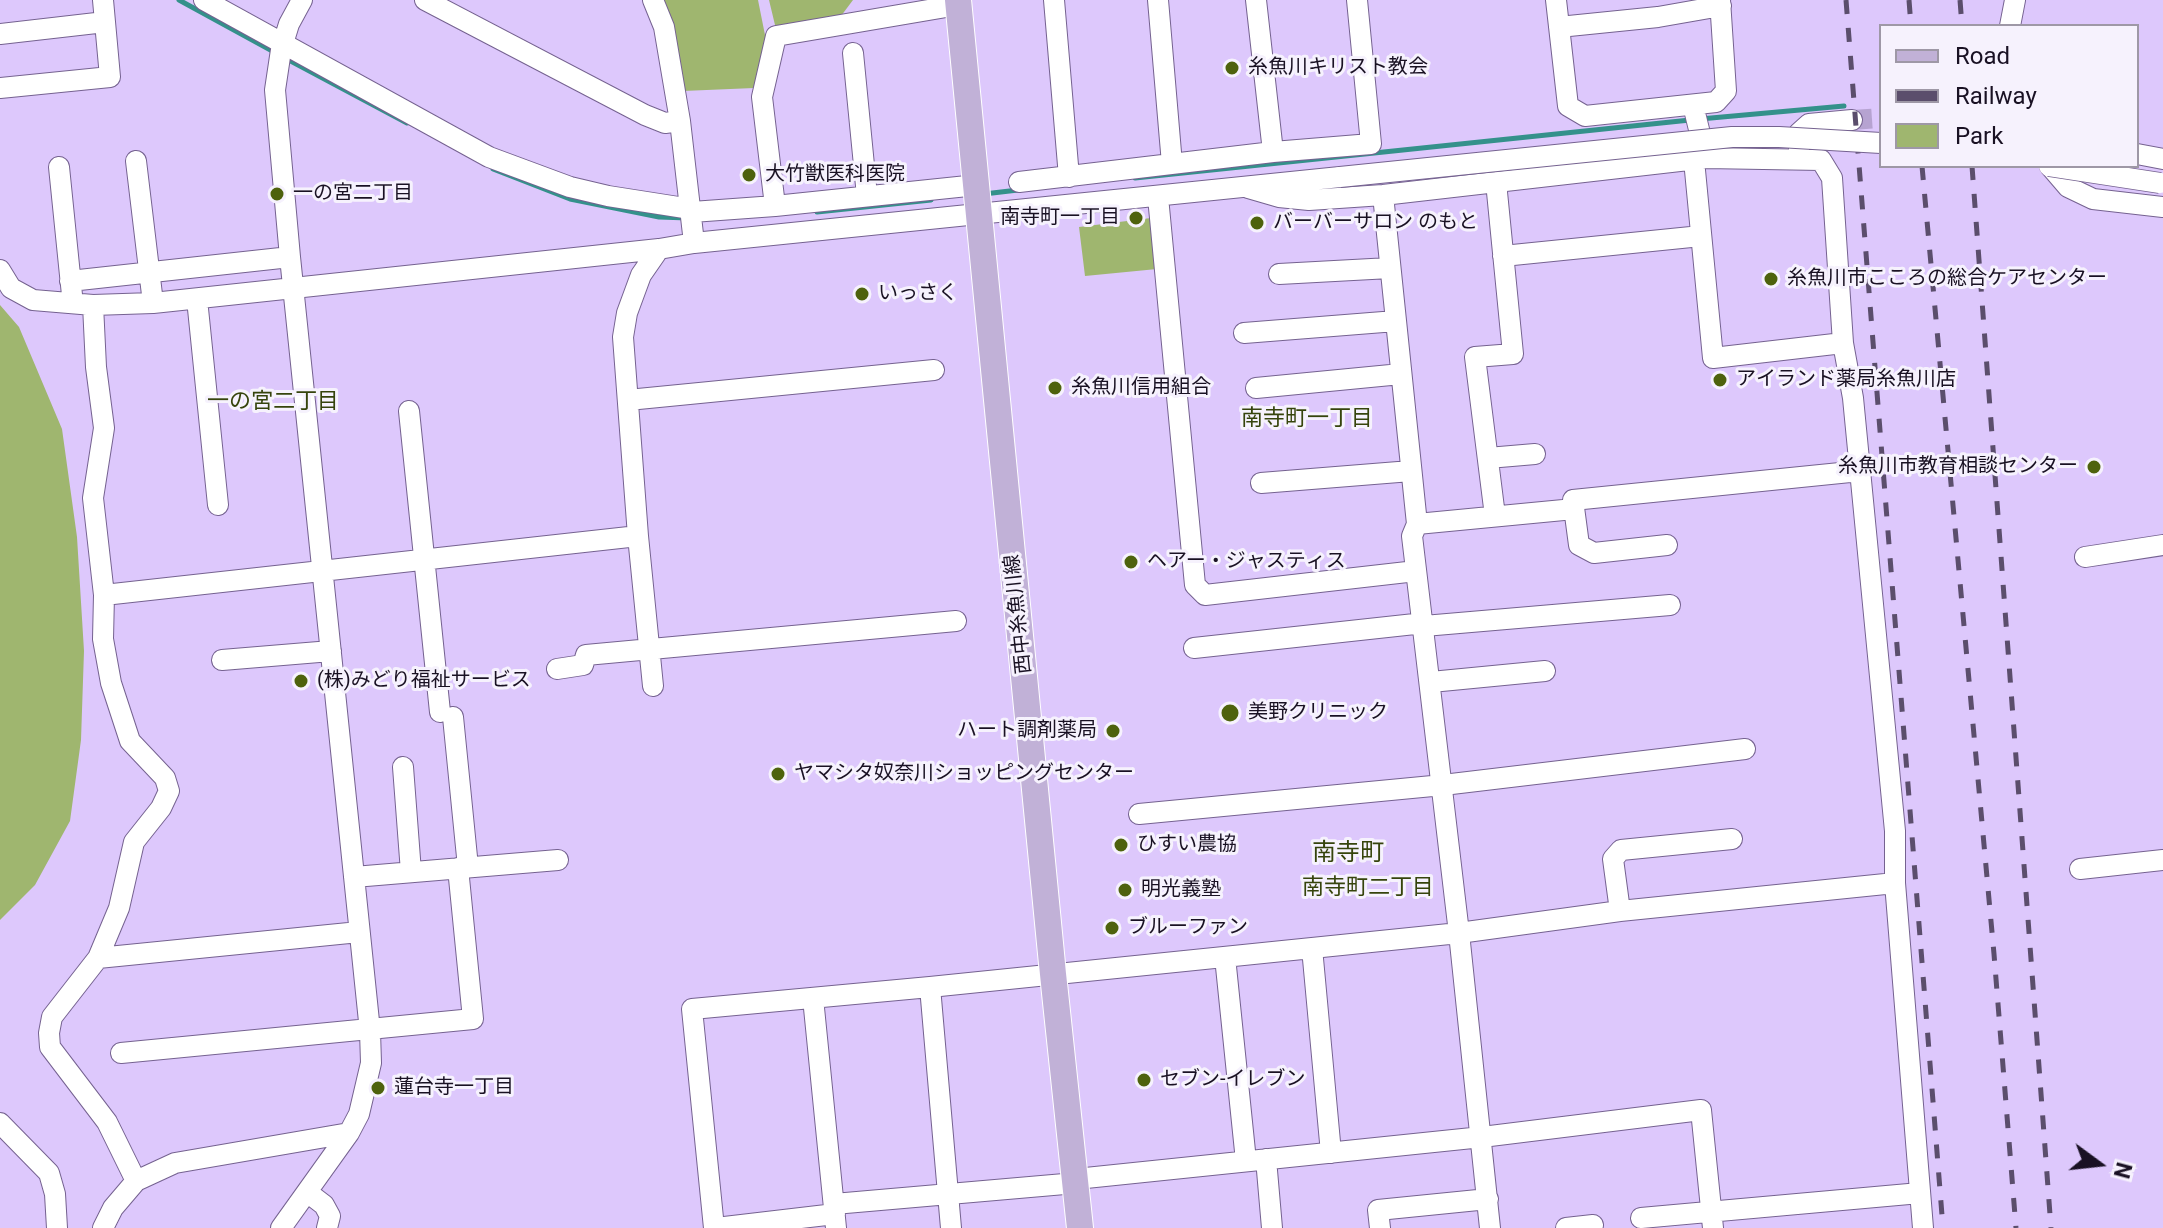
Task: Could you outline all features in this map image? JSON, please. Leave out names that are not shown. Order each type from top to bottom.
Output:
[{"type":"main road","name":"西中糸魚川線","points":[[958,3],[1080,1228]]},
{"type":"street","points":[[0,88],[110,77],[103,0]]},
{"type":"street","points":[[204,0],[489,157],[535,176],[608,196],[692,210],[775,206],[977,185]]},
{"type":"street","points":[[281,1228],[349,1133],[367,1089],[371,1063],[275,90],[289,24],[302,0]]},
{"type":"street","points":[[425,0],[645,115],[665,123],[680,121]]},
{"type":"street","points":[[653,0],[664,27],[680,121],[694,243]]},
{"type":"street","points":[[1054,0],[1069,177]]},
{"type":"street","points":[[1158,0],[1172,164]]},
{"type":"street","points":[[1256,0],[1273,152]]},
{"type":"street","points":[[1019,182],[1273,152],[1371,144],[1357,0]]},
{"type":"street","points":[[1556,0],[1559,27],[1568,106],[1585,116],[1716,102],[1726,91],[1720,3],[1668,8],[1559,27]]},
{"type":"street","points":[[2010,24],[2015,0]]},
{"type":"street","points":[[775,206],[762,97],[776,36],[958,3]]},
{"type":"street","points":[[0,34],[105,22]]},
{"type":"street","points":[[853,53],[867,196]]},
{"type":"street","points":[[1693,105],[1700,159],[1701,236],[1713,358],[1843,343]]},
{"type":"street","points":[[1799,158],[1799,133],[1809,124],[1852,120]]},
{"type":"street","points":[[0,270],[11,288],[21,296],[46,303],[153,303],[694,243],[1732,137],[1879,143]]},
{"type":"street","points":[[2139,154],[2163,159]]},
{"type":"street","points":[[1248,188],[1279,197],[1309,200],[1383,195],[1700,159],[1821,160],[1832,178],[1843,343],[1853,398],[1895,831],[1895,883],[1923,1228]]},
{"type":"street","points":[[136,161],[153,303]]},
{"type":"street","points":[[59,167],[70,281],[83,305],[104,428],[93,498],[104,595],[103,639],[111,683],[130,741],[165,778],[169,791],[161,808],[134,842],[119,908],[98,958],[52,1017],[50,1047],[107,1122],[136,1181]]},
{"type":"street","points":[[2051,168],[2068,187],[2093,199],[2163,207]]},
{"type":"street","points":[[2062,168],[2162,183]]},
{"type":"street","points":[[2116,202],[2123,168]]},
{"type":"street","points":[[1495,516],[1475,357],[1513,354],[1496,182]]},
{"type":"street","points":[[1383,195],[1417,524],[1412,536],[1443,785],[1490,1228]]},
{"type":"street","points":[[1158,197],[1195,585],[1205,595],[1416,571]]},
{"type":"street","points":[[1503,256],[1701,236]]},
{"type":"street","points":[[653,686],[623,337],[627,313],[641,275],[659,249]]},
{"type":"street","points":[[70,281],[290,257]]},
{"type":"street","points":[[1279,274],[1390,268]]},
{"type":"street","points":[[197,299],[218,505]]},
{"type":"street","points":[[1244,333],[1396,321]]},
{"type":"street","points":[[628,400],[934,370]]},
{"type":"street","points":[[1256,388],[1401,374]]},
{"type":"street","points":[[121,1053],[473,1019],[463,868],[424,559],[409,411]]},
{"type":"street","points":[[1488,458],[1535,454]]},
{"type":"street","points":[[1261,483],[1411,471]]},
{"type":"street","points":[[1667,545],[1594,553],[1579,545],[1573,500],[1860,471]]},
{"type":"street","points":[[1417,524],[1574,509]]},
{"type":"street","points":[[104,595],[638,536]]},
{"type":"street","points":[[2085,557],[2163,545]]},
{"type":"street","points":[[1194,648],[1670,605]]},
{"type":"street","points":[[557,669],[583,665],[586,655],[956,621]]},
{"type":"street","points":[[222,660],[331,651]]},
{"type":"street","points":[[1431,682],[1545,671]]},
{"type":"street","points":[[1139,814],[1443,785],[1745,749]]},
{"type":"street","points":[[403,767],[411,872]]},
{"type":"street","points":[[1620,911],[1613,859],[1621,850],[1732,839]]},
{"type":"street","points":[[354,877],[558,860]]},
{"type":"street","points":[[2080,869],[2163,860]]},
{"type":"street","points":[[1712,1220],[1701,1110],[1482,1137],[947,1194],[835,1215],[715,1228],[692,1009],[1459,933],[1620,911],[1895,883]]},
{"type":"street","points":[[98,958],[359,932]]},
{"type":"street","points":[[1312,948],[1331,1153]]},
{"type":"street","points":[[1225,957],[1256,1160],[1272,1228]]},
{"type":"street","points":[[930,987],[951,1228]]},
{"type":"street","points":[[813,998],[835,1215]]},
{"type":"street","points":[[0,1123],[49,1173],[55,1194],[57,1228]]},
{"type":"street","points":[[103,1228],[113,1208],[136,1181],[175,1163],[349,1133]]},
{"type":"street","points":[[307,1192],[324,1205],[330,1216],[327,1228]]},
{"type":"street","points":[[1641,1218],[1712,1220],[1920,1193]]},
{"type":"street","points":[[1380,1228],[1378,1210],[1488,1199]]},
{"type":"street","points":[[1566,1228],[1593,1225]]},
{"type":"green space","points":[[663,0],[758,0],[767,45],[754,88],[683,91]]},
{"type":"green space","points":[[769,0],[853,0],[841,16],[779,28],[775,25]]},
{"type":"green space","points":[[1151,218],[1157,269],[1085,276],[1079,227]]},
{"type":"green space","points":[[0,305],[19,327],[62,429],[77,537],[84,651],[81,740],[70,821],[35,885],[0,920]]},
{"type":"waterway","points":[[179,0],[276,53]]},
{"type":"waterway","points":[[285,58],[407,123]]},
{"type":"waterway","points":[[1700,119],[1844,106]]},
{"type":"waterway","points":[[1135,178],[1690,120]]},
{"type":"waterway","points":[[493,169],[570,199],[659,217],[688,218]]},
{"type":"waterway","points":[[984,194],[1018,190]]},
{"type":"waterway","points":[[817,212],[931,200]]},
{"type":"tunnel","points":[[1852,120],[1879,118]]},
{"type":"railway","points":[[1846,0],[1943,1228]]},
{"type":"railway","points":[[1909,0],[1911,24]]},
{"type":"railway","points":[[1960,0],[1962,24]]},
{"type":"railway","points":[[1922,168],[2016,1228]]},
{"type":"railway","points":[[1972,168],[2051,1228]]},
{"type":"place","name":"糸魚川キリスト教会","points":[[1232,68]]},
{"type":"place","name":"大竹獣医科医院","points":[[749,175]]},
{"type":"place","name":"一の宮二丁目","points":[[277,194]]},
{"type":"place","name":"南寺町一丁目","points":[[1136,218]]},
{"type":"place","name":"バーバーサロン のもと","points":[[1257,223]]},
{"type":"place","name":"糸魚川市こころの総合ケアセンター","points":[[1771,279]]},
{"type":"place","name":"いっさく","points":[[862,294]]},
{"type":"place","name":"アイランド薬局糸魚川店","points":[[1720,380]]},
{"type":"place","name":"糸魚川信用組合","points":[[1055,388]]},
{"type":"place","name":"糸魚川市教育相談センター","points":[[2094,467]]},
{"type":"place","name":"ヘアー・ジャスティス","points":[[1131,562]]},
{"type":"place","name":"(株)みどり福祉サービス","points":[[301,681]]},
{"type":"place","name":"美野クリニック","points":[[1230,713]]},
{"type":"place","name":"ハート調剤薬局","points":[[1113,731]]},
{"type":"place","name":"ヤマシタ奴奈川ショッピングセンター","points":[[778,774]]},
{"type":"place","name":"ひすい農協","points":[[1121,845]]},
{"type":"place","name":"明光義塾","points":[[1125,890]]},
{"type":"place","name":"ブルーファン","points":[[1112,928]]},
{"type":"place","name":"セブン-イレブン","points":[[1144,1080]]},
{"type":"place","name":"蓮台寺一丁目","points":[[378,1088]]},
{"type":"district","name":"一の宮二丁目","points":[[273,402]]},
{"type":"district","name":"南寺町一丁目","points":[[1307,419]]},
{"type":"district","name":"南寺町","points":[[1348,854]]},
{"type":"district","name":"南寺町二丁目","points":[[1368,888]]}]
